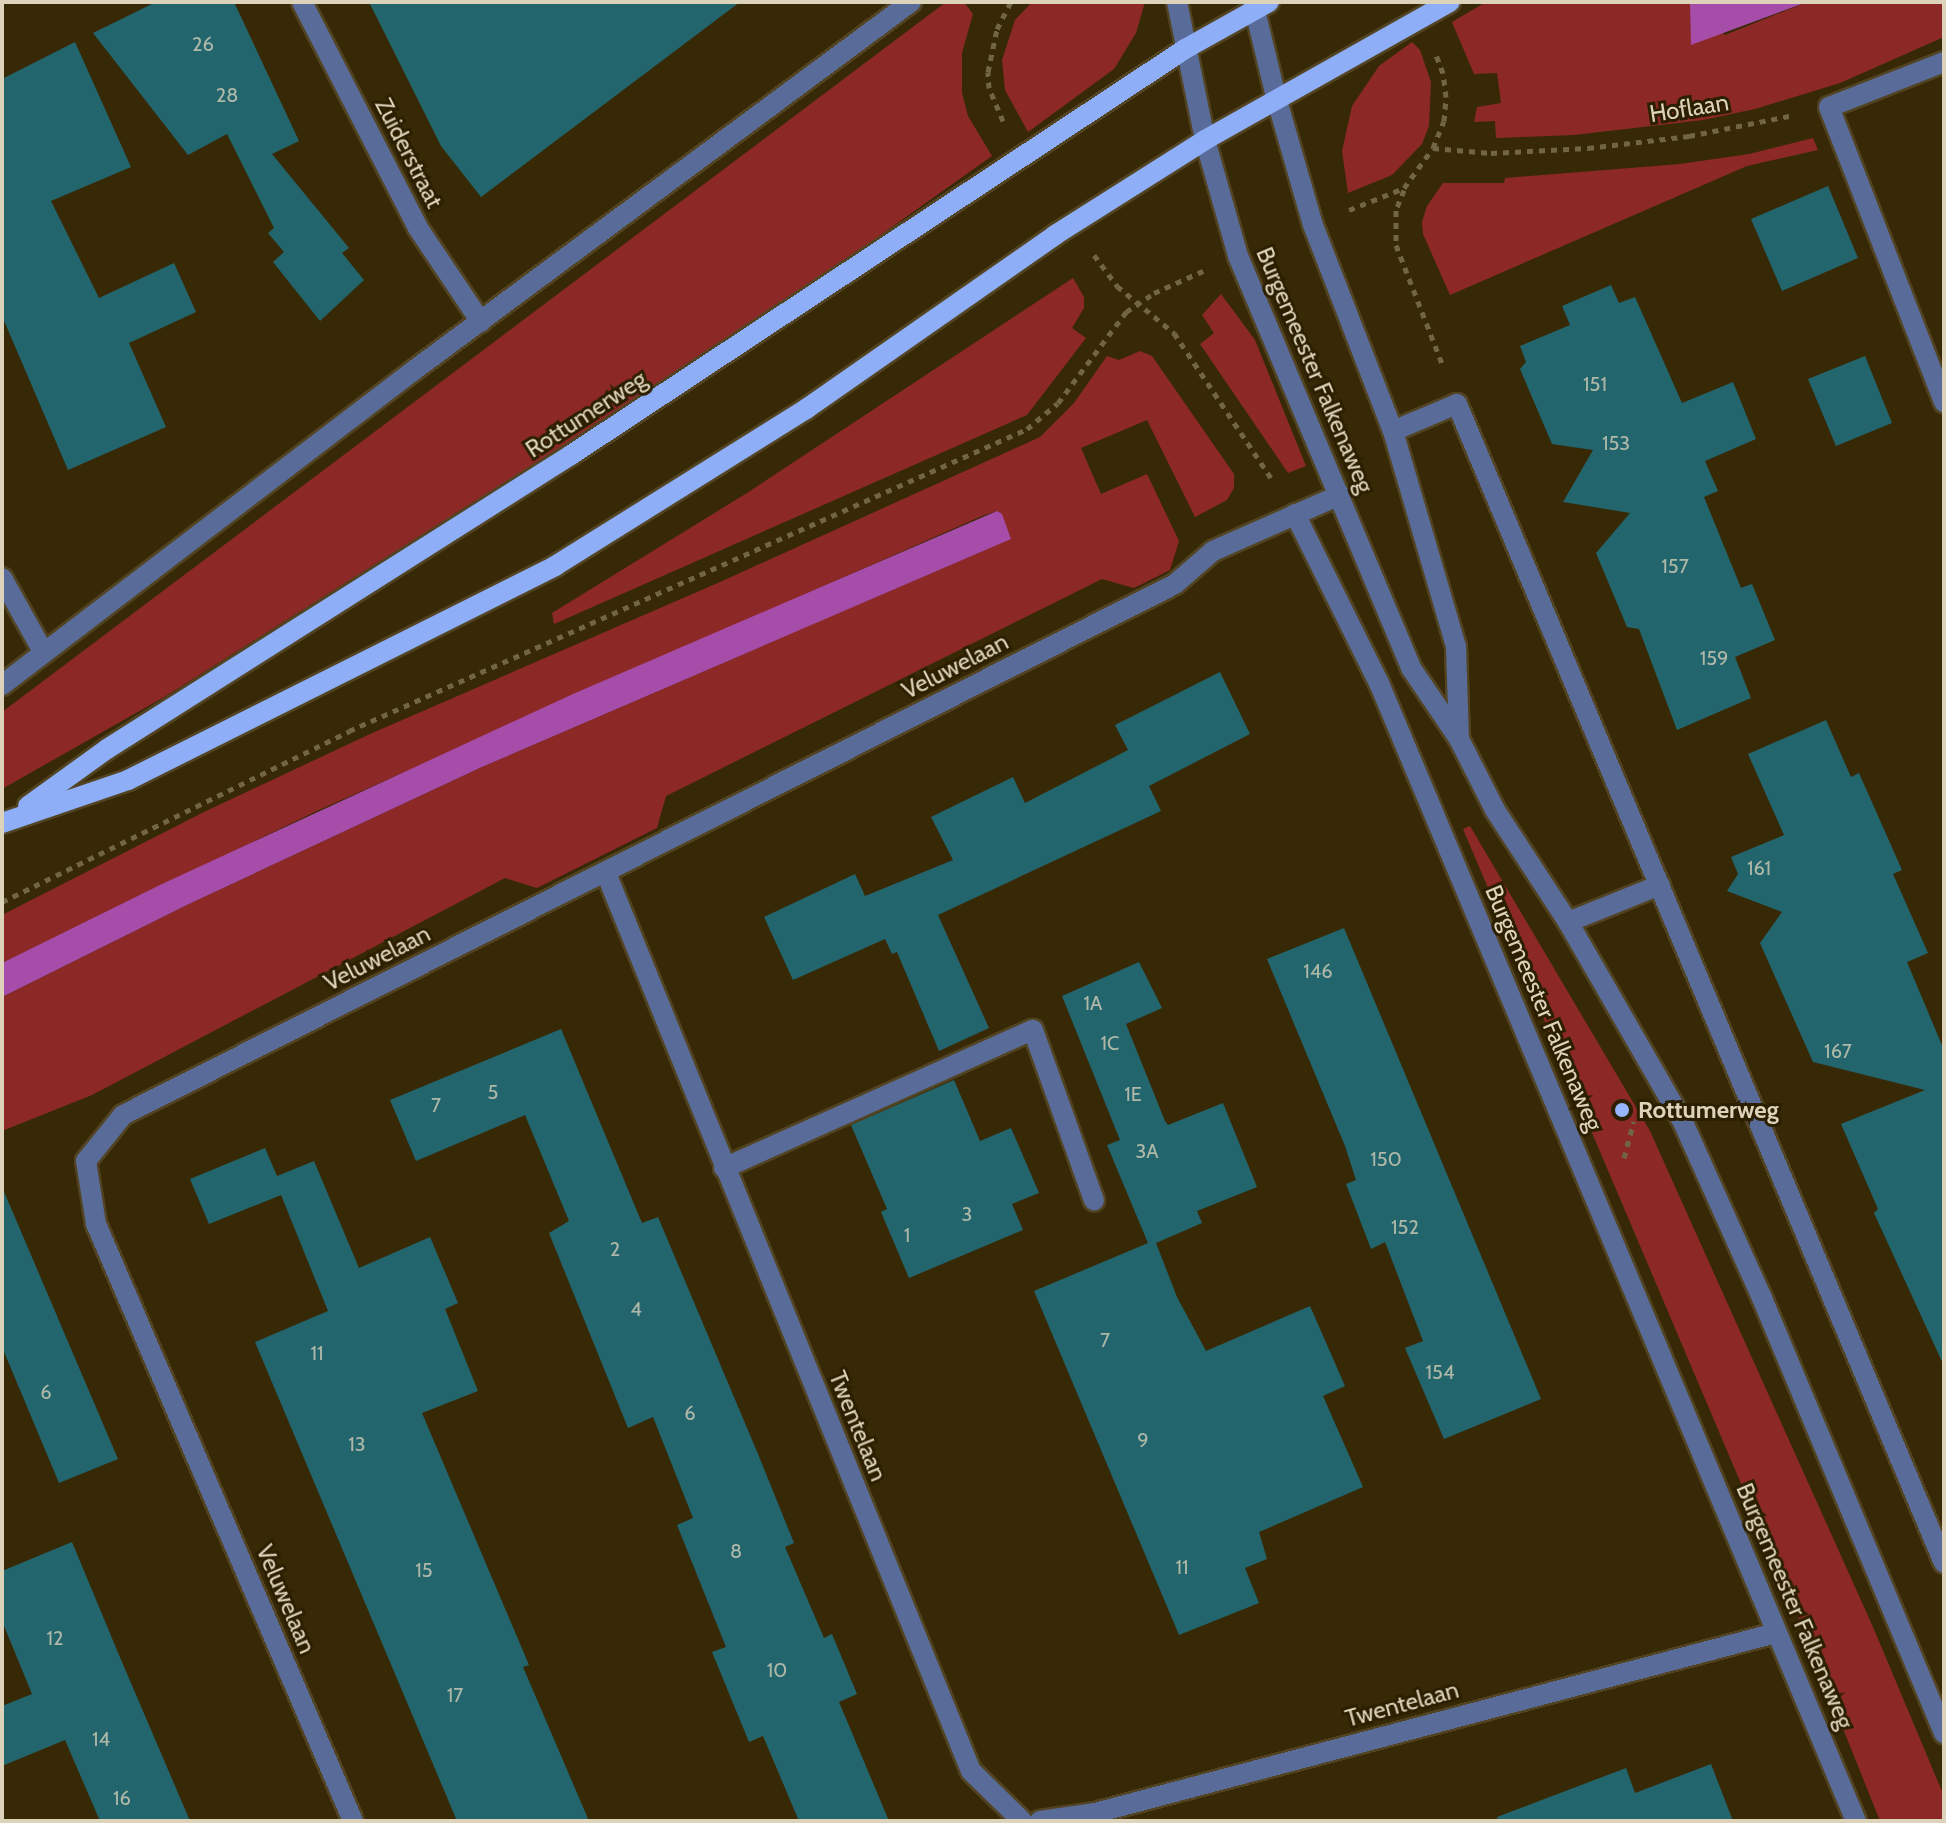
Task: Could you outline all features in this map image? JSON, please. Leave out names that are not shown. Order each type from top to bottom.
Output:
[{"type":"main road","name":"Rottumerweg","points":[[7,820],[128,780],[555,566],[806,409],[1055,235],[1205,140],[1276,97],[1450,2]]},
{"type":"main road","name":"Rottumerweg","points":[[7,820],[107,749],[571,455],[1185,49],[1259,4]]},
{"type":"street","name":"Zuiderstraat","points":[[302,2],[418,228],[481,322]]},
{"type":"street","points":[[2,685],[481,322],[911,2]]},
{"type":"street","name":"Burgemeester Falkenaweg","points":[[1177,2],[1205,140],[1238,256],[1411,668],[1459,739],[1495,810],[1568,922],[1682,1120],[1762,1298],[1944,1733]]},
{"type":"street","name":"Burgemeester Falkenaweg","points":[[1259,4],[1276,97],[1313,225],[1393,431],[1456,646],[1459,739]]},
{"type":"street","points":[[1944,62],[1829,107],[1944,402]]},
{"type":"street","points":[[1457,404],[1944,1563]]},
{"type":"street","name":"Burgemeester Falkenaweg","points":[[1393,431],[1457,404]]},
{"type":"street","name":"Veluwelaan","points":[[353,1821],[96,1224],[86,1161],[123,1115],[1175,584],[1213,551],[1340,495]]},
{"type":"street","name":"Burgemeester Falkenaweg","points":[[1295,514],[1379,683],[1856,1821]]},
{"type":"street","points":[[2,578],[44,653]]},
{"type":"street","name":"Twentelaan","points":[[606,873],[971,1771],[1022,1821]]},
{"type":"street","points":[[1568,922],[1660,885]]},
{"type":"street","points":[[724,1168],[1033,1030],[1094,1200]]},
{"type":"street","name":"Twentelaan","points":[[1040,1821],[1095,1813],[1776,1633]]},
{"type":"path","points":[[1008,131],[994,104],[988,72],[997,29],[1011,2]]},
{"type":"path","points":[[1433,48],[1443,73],[1446,97],[1444,121],[1433,148],[1404,188],[1396,210],[1396,245],[1457,404]]},
{"type":"path","name":"Hoflaan","points":[[1433,148],[1491,153],[1588,148],[1689,136],[1829,107]]},
{"type":"path","points":[[1350,209],[1404,188]]},
{"type":"path","points":[[1101,265],[1117,286],[1174,333],[1295,514]]},
{"type":"path","points":[[2,902],[349,731],[1027,429],[1058,403],[1114,324],[1140,303],[1195,275]]},
{"type":"shaded area","points":[[946,2],[964,2],[973,14],[962,53],[962,93],[968,116],[992,156],[803,290],[639,398],[166,696],[2,789],[2,712]]},
{"type":"shaded area","points":[[1032,2],[1145,2],[1136,33],[1114,69],[1028,132],[1005,90],[1002,60],[1015,20]]},
{"type":"shaded area","points":[[1486,2],[1695,2],[1690,4],[1725,35],[1807,2],[1944,2],[1944,37],[1840,83],[1755,109],[1703,120],[1574,135],[1496,138],[1495,121],[1474,122],[1477,107],[1501,103],[1497,73],[1474,74],[1452,22]]},
{"type":"shaded area","points":[[1807,2],[1691,45],[1690,4]]},
{"type":"shaded area","points":[[1412,42],[1420,50],[1431,82],[1429,126],[1422,144],[1392,175],[1348,193],[1342,151],[1352,106],[1379,66]]},
{"type":"shaded area","points":[[1813,138],[1818,150],[1747,166],[1450,295],[1423,234],[1422,222],[1427,206],[1443,183],[1504,183],[1505,178],[1680,164],[1749,154]]},
{"type":"shaded area","points":[[1073,278],[1084,297],[1084,308],[1072,328],[1086,338],[1027,415],[554,624],[552,613],[747,493]]},
{"type":"shaded area","points":[[1221,294],[1255,340],[1306,466],[1288,473],[1200,344],[1214,333],[1202,315]]},
{"type":"shaded area","points":[[1140,351],[1152,356],[1234,474],[1234,488],[1227,500],[1195,517],[1147,420],[1081,448],[1101,494],[1147,474],[1179,541],[1170,570],[1134,588],[1102,579],[666,796],[657,828],[537,888],[505,878],[92,1095],[2,1131],[2,997],[189,904],[482,767],[1010,539],[997,511],[982,516],[319,810],[2,963],[2,915],[204,812],[370,734],[720,582],[1040,437],[1074,403],[1107,356],[1119,360]]},
{"type":"shaded area","points":[[997,511],[1002,514],[1011,539],[482,767],[189,904],[2,997],[2,963],[162,884],[573,694]]},
{"type":"shaded area","points":[[1470,826],[1650,1131],[1873,1627],[1944,1796],[1944,1821],[1880,1821],[1810,1646],[1463,829]]},
{"type":"building","points":[[156,2],[234,2],[299,141],[272,154],[349,248],[342,253],[364,280],[320,321],[273,262],[284,252],[268,233],[274,228],[227,134],[188,155],[93,33]]},
{"type":"building","points":[[369,2],[740,2],[481,197],[441,146]]},
{"type":"building","points":[[75,42],[131,167],[51,201],[99,298],[174,263],[196,312],[129,343],[166,427],[68,470],[2,316],[2,79]]},
{"type":"building","points":[[1828,186],[1858,258],[1782,291],[1751,219]]},
{"type":"building","points":[[1611,285],[1619,303],[1635,297],[1682,403],[1733,382],[1756,439],[1705,461],[1718,491],[1704,497],[1741,588],[1752,584],[1775,640],[1735,657],[1751,698],[1677,730],[1639,629],[1627,627],[1596,553],[1630,513],[1563,502],[1593,450],[1552,444],[1520,369],[1526,362],[1520,346],[1570,325],[1562,306]]},
{"type":"building","points":[[1865,356],[1892,423],[1836,446],[1808,379]]},
{"type":"building","points":[[1220,672],[1250,734],[1149,786],[1161,811],[938,915],[989,1028],[939,1051],[897,952],[892,954],[885,939],[793,980],[764,917],[855,874],[865,896],[953,860],[931,817],[1013,777],[1025,803],[1128,750],[1115,725]]},
{"type":"building","points":[[1826,720],[1851,777],[1859,773],[1902,870],[1893,874],[1928,953],[1907,962],[1944,1050],[1944,1366],[1874,1213],[1878,1209],[1841,1124],[1925,1090],[1813,1062],[1760,943],[1782,912],[1727,891],[1738,874],[1731,857],[1784,835],[1748,754]]},
{"type":"building","points":[[1344,928],[1541,1399],[1444,1439],[1405,1348],[1423,1341],[1385,1242],[1371,1249],[1346,1184],[1356,1180],[1345,1146],[1267,959]]},
{"type":"building","points":[[1139,962],[1162,1008],[1126,1024],[1165,1121],[1168,1125],[1223,1103],[1257,1187],[1197,1211],[1202,1223],[1156,1243],[1177,1297],[1206,1351],[1310,1306],[1345,1386],[1323,1396],[1363,1487],[1259,1532],[1267,1559],[1245,1568],[1259,1603],[1179,1635],[1034,1291],[1148,1243],[1107,1145],[1120,1140],[1062,996]]},
{"type":"building","points":[[561,1029],[642,1223],[658,1217],[758,1454],[794,1543],[785,1547],[824,1638],[832,1634],[857,1694],[839,1702],[889,1821],[799,1821],[763,1736],[749,1742],[712,1652],[726,1647],[677,1525],[693,1518],[653,1417],[628,1428],[549,1233],[569,1221],[525,1115],[416,1161],[390,1100]]},
{"type":"building","points":[[954,1080],[980,1141],[1011,1128],[1039,1193],[1012,1204],[1023,1230],[909,1278],[881,1212],[887,1209],[851,1125]]},
{"type":"building","points":[[265,1148],[277,1176],[314,1161],[359,1268],[430,1237],[458,1303],[445,1309],[478,1391],[422,1413],[529,1665],[523,1667],[589,1821],[457,1821],[255,1342],[328,1311],[281,1195],[209,1224],[190,1179]]},
{"type":"building","points":[[2,1187],[118,1459],[59,1483],[2,1347]]},
{"type":"building","points":[[72,1542],[190,1821],[100,1821],[65,1740],[2,1766],[2,1706],[32,1694],[2,1621],[2,1571]]},
{"type":"building","points":[[1711,1764],[1733,1821],[1498,1821],[1497,1817],[1626,1768],[1635,1793]]},
{"type":"place","name":"Rottumerweg","points":[[1622,1110]]}]
